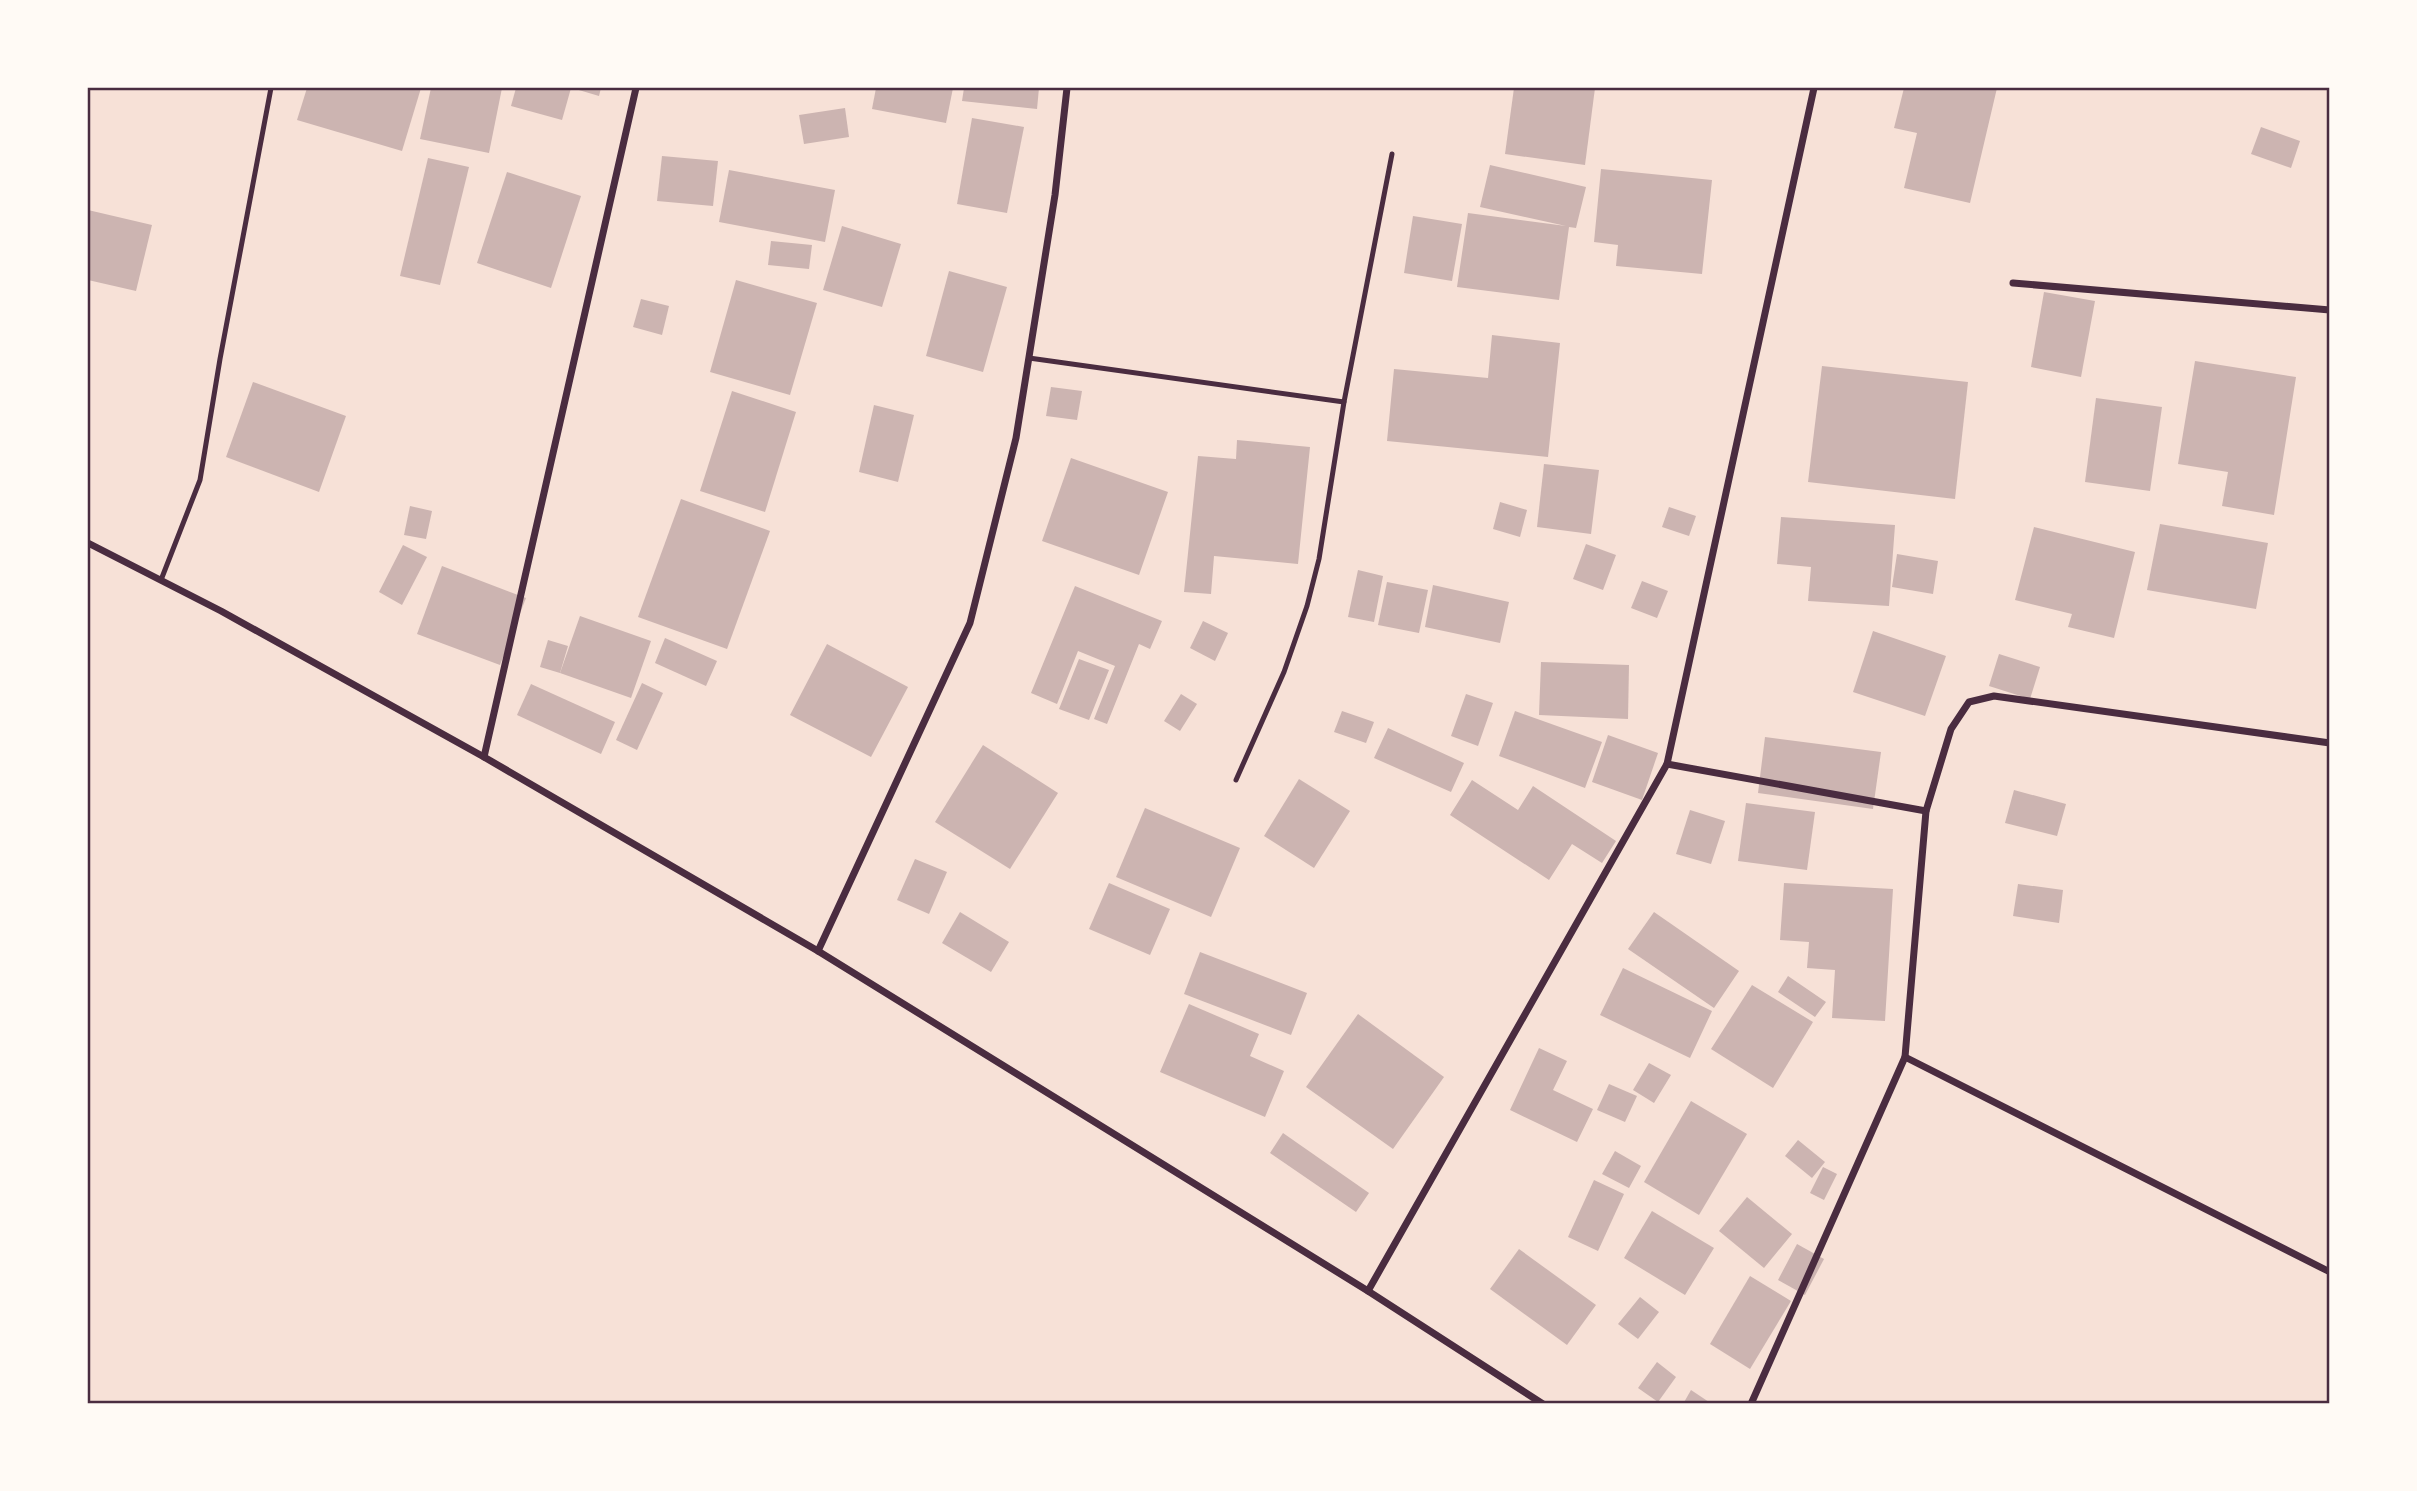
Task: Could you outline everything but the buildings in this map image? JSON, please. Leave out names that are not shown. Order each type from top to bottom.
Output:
[{"type":"street","points":[[484,757],[636,88]]},
{"type":"street","points":[[818,951],[970,623],[1016,438],[1055,195],[1067,88]]},
{"type":"street","points":[[1368,1291],[1667,764],[1814,88]]},
{"type":"street","points":[[2012,283],[2329,310]]},
{"type":"street","points":[[88,543],[221,611],[484,757],[818,951],[1368,1291],[1543,1404]]},
{"type":"street","points":[[1751,1404],[1905,1057],[1926,811],[1951,729],[1969,702],[1994,696],[2329,743]]},
{"type":"street","points":[[1667,764],[1926,811]]},
{"type":"street","points":[[1905,1057],[2329,1272]]},
{"type":"lane","points":[[161,580],[200,480],[271,88]]},
{"type":"lane","points":[[1236,780],[1284,672],[1307,606],[1319,559],[1344,402],[1392,154]]},
{"type":"lane","points":[[1029,358],[1344,402]]}]
